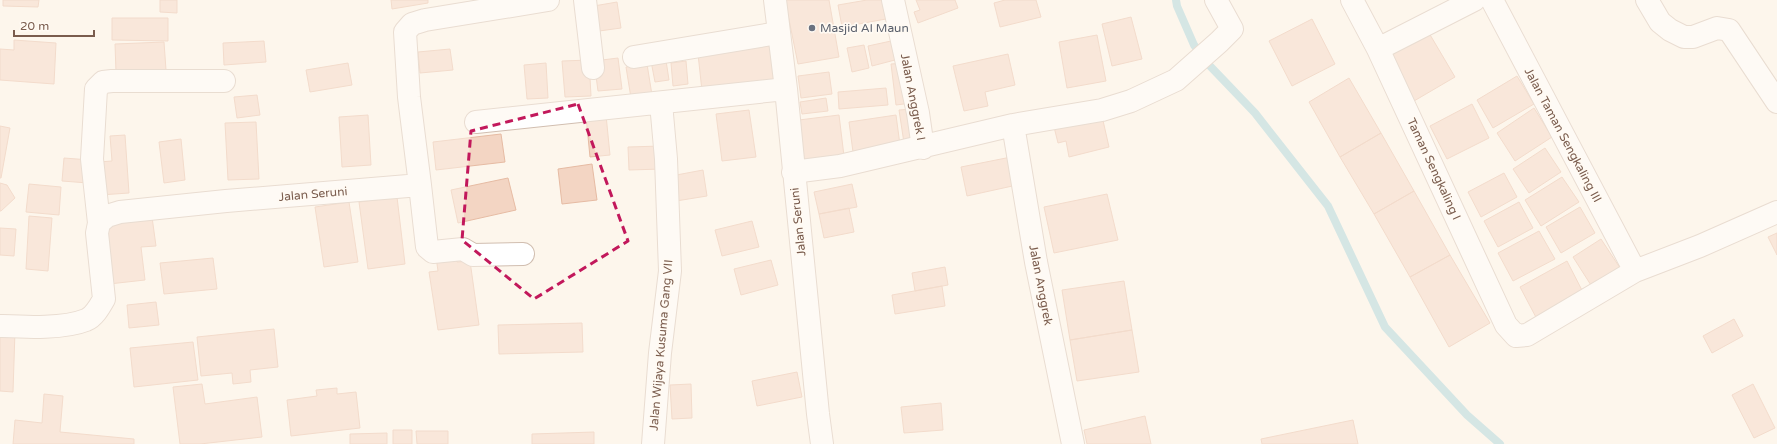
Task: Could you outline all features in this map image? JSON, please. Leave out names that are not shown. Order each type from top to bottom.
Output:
[{"type":"street","points":[[523,254],[473,255],[463,249],[433,252],[427,247],[409,97],[405,32],[412,24],[425,20],[548,0]]},
{"type":"street","points":[[585,0],[593,68]]},
{"type":"street","name":"Jalan Seruni","points":[[775,0],[786,89],[793,172],[822,444]]},
{"type":"street","name":"Jalan Anggrek I","points":[[893,0],[918,113],[923,148]]},
{"type":"street","points":[[793,172],[840,166],[923,148],[1013,125],[1102,110],[1131,101],[1176,80],[1232,29],[1216,0]]},
{"type":"street","name":"Taman Sengkaling I","points":[[1352,0],[1378,49],[1506,325],[1516,336],[1527,335],[1635,271]]},
{"type":"street","points":[[1378,49],[1474,0]]},
{"type":"street","name":"Jalan Taman Sengkaling III","points":[[1492,0],[1635,271]]},
{"type":"street","points":[[1647,0],[1660,22],[1670,30],[1684,37],[1693,37],[1717,28],[1729,30],[1777,102]]},
{"type":"street","points":[[634,57],[778,33]]},
{"type":"street","points":[[0,326],[31,327],[68,324],[87,320],[97,310],[104,299],[97,247],[99,223],[92,159],[96,89],[103,82],[112,81],[224,81]]},
{"type":"street","points":[[476,122],[786,89]]},
{"type":"street","name":"Jalan Wijaya Kusuma Gang VII","points":[[653,444],[660,353],[670,272],[666,159],[661,103]]},
{"type":"street","name":"Jalan Anggrek","points":[[1013,125],[1036,262],[1073,444]]},
{"type":"street","name":"Jalan Seruni","points":[[99,223],[107,216],[120,212],[226,201],[420,185]]},
{"type":"street","points":[[1635,271],[1700,246],[1777,212]]},
{"type":"highlighted area","points":[[578,104],[628,241],[534,299],[462,240],[471,131]]},
{"type":"building","points":[[3,0],[39,0],[38,7],[3,6]]},
{"type":"building","points":[[160,0],[177,0],[177,13],[160,12]]},
{"type":"building","points":[[391,0],[428,0],[428,3],[392,9]]},
{"type":"building","name":"Masjid Al Maun","points":[[785,0],[829,0],[839,57],[798,64]]},
{"type":"building","points":[[867,0],[882,0],[886,19],[842,27],[838,5]]},
{"type":"building","points":[[916,0],[955,0],[958,8],[918,23],[914,12],[920,10]]},
{"type":"building","points":[[1005,0],[1036,0],[1041,17],[1000,27],[994,3]]},
{"type":"building","points":[[617,2],[621,28],[592,32],[588,7]]},
{"type":"building","points":[[1131,17],[1142,59],[1112,66],[1102,24]]},
{"type":"building","points":[[112,18],[168,18],[168,41],[112,40]]},
{"type":"building","points":[[1312,19],[1335,64],[1292,86],[1269,41]]},
{"type":"building","points":[[1429,33],[1455,77],[1414,101],[1388,56]]},
{"type":"building","points":[[1097,35],[1106,81],[1067,88],[1059,42]]},
{"type":"building","points":[[14,40],[56,43],[54,84],[0,80],[0,49],[14,50]]},
{"type":"building","points":[[264,41],[266,62],[224,65],[223,43]]},
{"type":"building","points":[[891,41],[895,60],[872,66],[868,46]]},
{"type":"building","points":[[164,42],[166,70],[116,72],[115,44]]},
{"type":"building","points":[[773,45],[777,83],[702,91],[698,54]]},
{"type":"building","points":[[864,45],[869,68],[852,72],[847,48]]},
{"type":"building","points":[[450,49],[453,70],[420,73],[418,52]]},
{"type":"building","points":[[665,54],[669,80],[655,82],[650,56]]},
{"type":"building","points":[[1008,54],[1015,85],[985,92],[988,106],[964,111],[953,66]]},
{"type":"building","points":[[618,58],[622,89],[598,91],[594,61]]},
{"type":"building","points":[[589,60],[591,96],[565,97],[562,61]]},
{"type":"building","points":[[686,61],[688,84],[673,86],[671,63]]},
{"type":"building","points":[[348,63],[352,85],[310,92],[306,70]]},
{"type":"building","points":[[546,63],[548,98],[527,99],[524,65]]},
{"type":"building","points":[[906,63],[911,103],[896,105],[891,64]]},
{"type":"building","points":[[647,64],[652,95],[631,98],[626,67]]},
{"type":"building","points":[[829,72],[832,94],[801,98],[798,76]]},
{"type":"building","points":[[1517,76],[1534,104],[1493,128],[1477,100]]},
{"type":"building","points":[[1349,78],[1381,133],[1340,157],[1309,102]]},
{"type":"building","points":[[886,88],[888,105],[839,109],[838,92]]},
{"type":"building","points":[[257,95],[260,115],[237,118],[234,97]]},
{"type":"building","points":[[826,98],[828,111],[802,114],[800,102]]},
{"type":"building","points":[[1472,104],[1489,138],[1447,159],[1430,126]]},
{"type":"building","points":[[1534,108],[1552,137],[1515,161],[1497,133]]},
{"type":"building","points":[[913,109],[919,140],[904,143],[899,110]]},
{"type":"building","points":[[749,110],[756,157],[722,161],[716,114]]},
{"type":"building","points":[[368,115],[371,165],[342,167],[339,117]]},
{"type":"building","points":[[606,115],[610,155],[590,157],[586,116]]},
{"type":"building","points":[[839,115],[844,156],[804,161],[799,120]]},
{"type":"building","points":[[896,115],[900,145],[853,152],[849,122]]},
{"type":"building","points":[[1102,116],[1109,147],[1069,157],[1066,141],[1058,143],[1054,127]]},
{"type":"building","points":[[256,122],[259,179],[228,180],[225,123]]},
{"type":"building","points":[[0,126],[10,128],[1,178],[0,178]]},
{"type":"building","points":[[1381,133],[1414,191],[1374,214],[1340,157]]},
{"type":"building","points":[[501,134],[505,162],[436,170],[433,142]]},
{"type":"building","points":[[125,135],[129,193],[100,195],[98,162],[112,161],[110,136]]},
{"type":"building","points":[[181,139],[185,180],[164,183],[159,142]]},
{"type":"building","points":[[661,146],[662,169],[629,170],[628,147]]},
{"type":"building","points":[[1545,148],[1561,172],[1529,193],[1513,169]]},
{"type":"building","points":[[1011,157],[1017,185],[967,196],[961,167]]},
{"type":"building","points":[[64,158],[90,160],[88,183],[62,181]]},
{"type":"building","points":[[592,164],[597,200],[562,204],[558,169]]},
{"type":"building","points":[[703,170],[707,196],[676,201],[671,176]]},
{"type":"building","points":[[1504,173],[1517,197],[1481,217],[1468,192]]},
{"type":"building","points":[[1562,177],[1579,202],[1541,226],[1525,200]]},
{"type":"building","points":[[508,178],[516,210],[458,223],[451,190]]},
{"type":"building","points":[[0,183],[7,185],[15,198],[1,211],[0,211]]},
{"type":"building","points":[[29,184],[61,187],[59,215],[26,212]]},
{"type":"building","points":[[852,184],[857,207],[819,214],[814,192]]},
{"type":"building","points":[[1414,191],[1450,255],[1410,277],[1374,214]]},
{"type":"building","points":[[1107,194],[1118,240],[1054,253],[1044,207]]},
{"type":"building","points":[[397,197],[405,264],[368,269],[359,202]]},
{"type":"building","points":[[349,202],[358,262],[324,267],[315,207]]},
{"type":"building","points":[[1519,202],[1533,228],[1498,247],[1484,221]]},
{"type":"building","points":[[1580,207],[1595,233],[1561,253],[1546,227]]},
{"type":"building","points":[[849,208],[854,232],[824,238],[819,214]]},
{"type":"building","points":[[29,216],[52,218],[48,271],[26,269]]},
{"type":"building","points":[[152,217],[156,246],[141,247],[145,280],[109,284],[102,223]]},
{"type":"building","points":[[752,221],[759,247],[722,256],[715,230]]},
{"type":"building","points":[[0,228],[16,229],[14,256],[0,255]]},
{"type":"building","points":[[1539,231],[1555,259],[1513,281],[1498,253]]},
{"type":"building","points":[[1777,233],[1777,255],[1768,237]]},
{"type":"building","points":[[1601,239],[1624,274],[1596,293],[1573,257]]},
{"type":"building","points":[[456,254],[457,262],[470,261],[479,325],[438,330],[429,272],[438,271],[436,257]]},
{"type":"building","points":[[1450,255],[1490,323],[1449,347],[1410,277]]},
{"type":"building","points":[[213,258],[217,289],[164,294],[160,263]]},
{"type":"building","points":[[771,260],[778,285],[741,295],[734,269]]},
{"type":"building","points":[[1567,261],[1586,298],[1539,323],[1520,287]]},
{"type":"building","points":[[945,267],[948,285],[915,291],[912,273]]},
{"type":"building","points":[[1124,281],[1132,330],[1070,340],[1062,290]]},
{"type":"building","points":[[942,286],[945,306],[895,314],[892,295]]},
{"type":"building","points":[[156,302],[159,325],[129,328],[127,305]]},
{"type":"building","points":[[1734,319],[1743,336],[1712,353],[1703,336]]},
{"type":"building","points":[[582,323],[583,352],[499,354],[498,325]]},
{"type":"building","points":[[274,329],[278,367],[250,370],[251,382],[233,384],[232,373],[201,376],[197,337]]},
{"type":"building","points":[[1132,330],[1139,372],[1077,381],[1070,340]]},
{"type":"building","points":[[0,331],[15,331],[13,392],[0,391]]},
{"type":"building","points":[[193,342],[198,380],[134,387],[130,348]]},
{"type":"building","points":[[797,372],[802,397],[757,406],[752,381]]},
{"type":"building","points":[[202,384],[205,404],[257,397],[262,437],[200,444],[180,444],[173,387]]},
{"type":"building","points":[[691,384],[692,418],[672,419],[670,385]]},
{"type":"building","points":[[1753,384],[1775,428],[1754,438],[1732,395]]},
{"type":"building","points":[[337,388],[337,394],[356,392],[360,428],[291,436],[287,400],[317,396],[316,390]]},
{"type":"building","points":[[44,394],[63,396],[60,432],[134,439],[134,444],[13,444],[15,420],[42,423]]},
{"type":"building","points":[[941,403],[943,430],[904,433],[901,407]]},
{"type":"building","points":[[1145,416],[1151,444],[1087,444],[1084,430]]},
{"type":"building","points":[[1353,420],[1358,444],[1262,444],[1261,439]]},
{"type":"building","points":[[393,430],[412,430],[412,444],[393,444]]},
{"type":"building","points":[[416,431],[448,431],[448,444],[417,444]]},
{"type":"building","points":[[594,432],[594,444],[532,444],[532,434]]},
{"type":"building","points":[[387,433],[387,444],[350,444],[350,434]]},
{"type":"waterway","points":[[1176,0],[1177,6],[1194,45],[1210,66],[1255,113],[1328,206],[1385,327],[1467,415],[1500,444]]},
{"type":"place","name":"Masjid Al Maun","points":[[812,28]]}]
